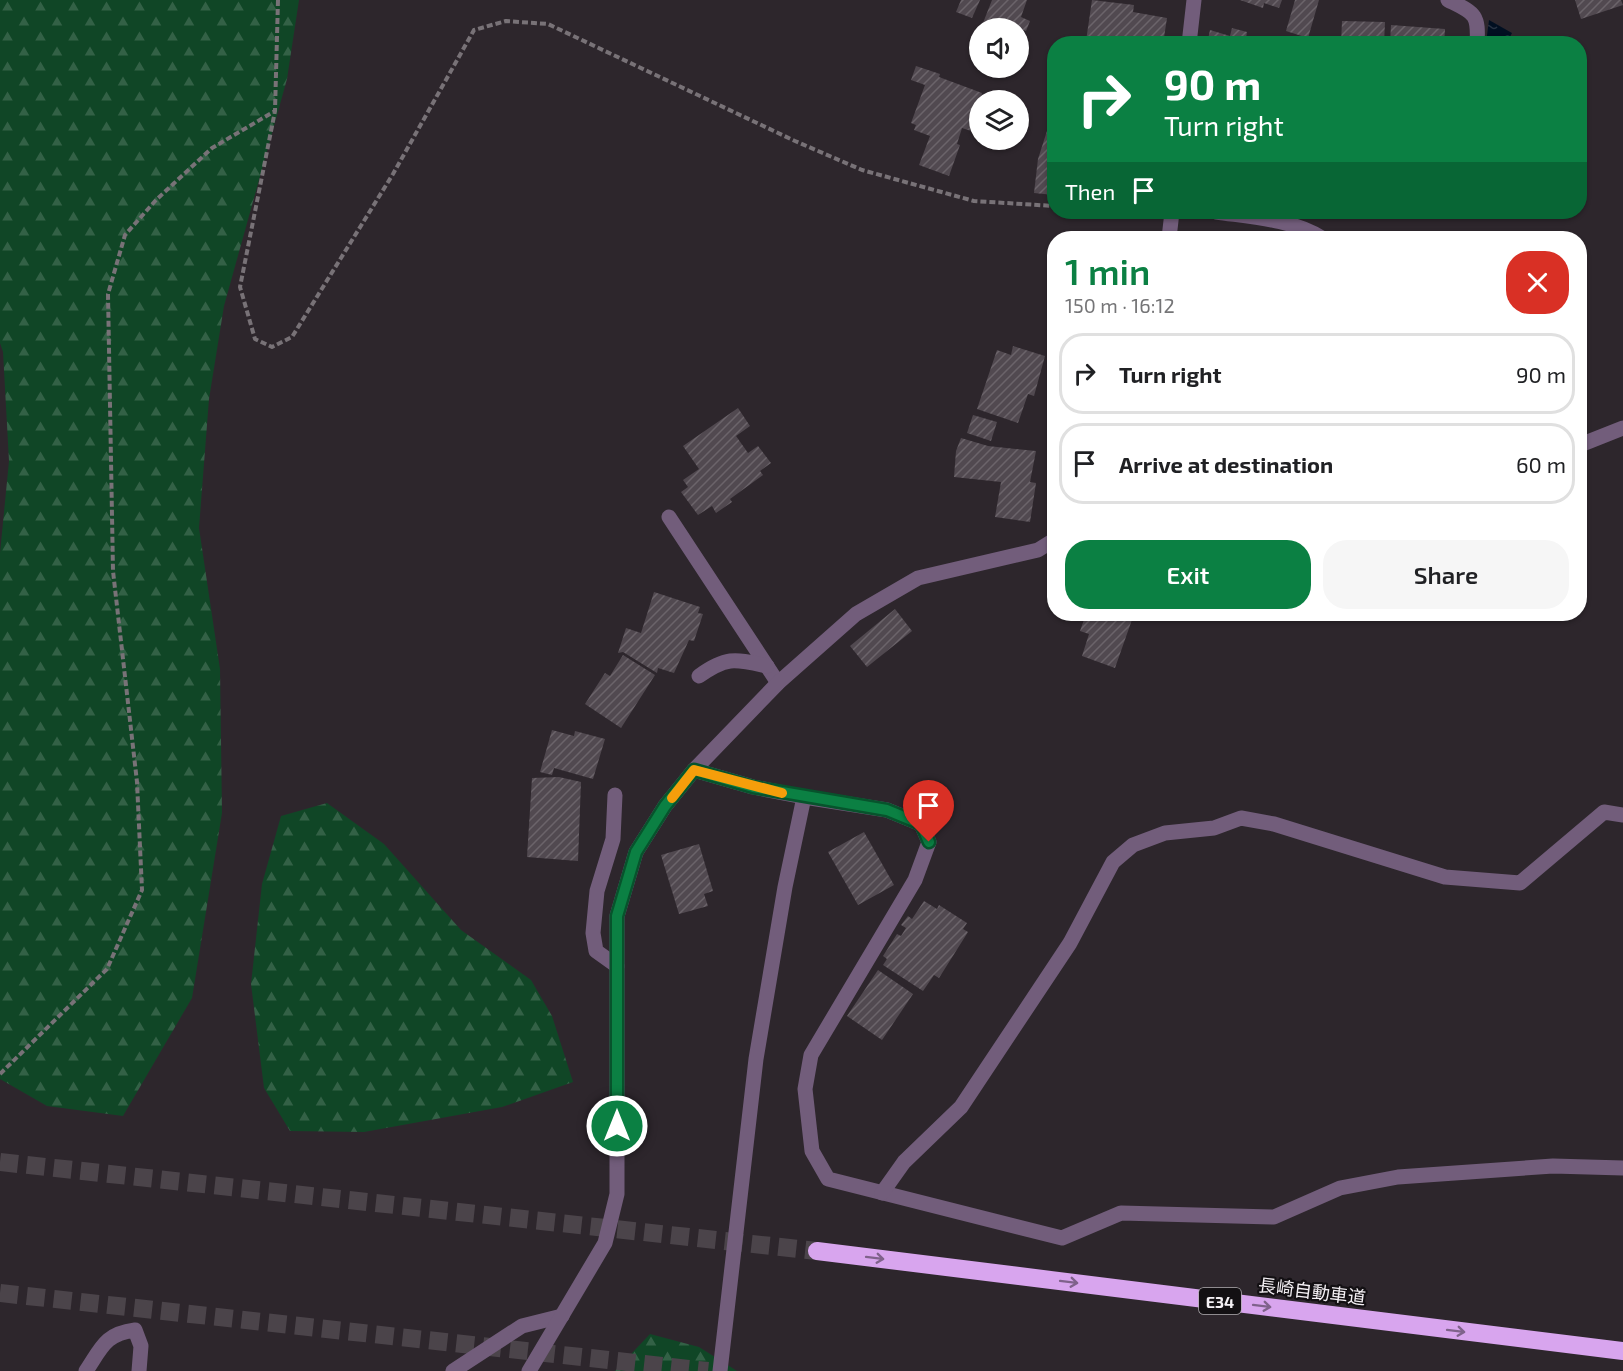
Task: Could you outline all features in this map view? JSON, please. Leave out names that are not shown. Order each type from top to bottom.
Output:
[{"type":"highway","name":"長崎自動車道","points":[[817,1251],[1623,1352]]},
{"type":"street","points":[[1190,36],[1194,0]]},
{"type":"street","points":[[1448,0],[1472,12],[1479,21],[1478,36]]},
{"type":"street","points":[[1258,219],[1311,231]]},
{"type":"street","points":[[1587,442],[1623,428]]},
{"type":"street","points":[[669,517],[778,683]]},
{"type":"street","points":[[529,1371],[605,1243],[616,1194],[617,916],[636,852],[665,806],[694,770],[778,683],[856,614],[918,578],[1038,550],[1047,544]]},
{"type":"street","points":[[699,676],[724,660],[739,660],[767,666]]},
{"type":"street","points":[[694,770],[753,787],[887,810],[921,824],[929,842],[915,880],[811,1055],[805,1089],[812,1151],[828,1179],[1062,1238],[1121,1212],[1274,1217],[1340,1188],[1398,1177],[1553,1166],[1623,1168]]},
{"type":"street","points":[[615,795],[614,839],[597,891],[593,933],[596,951],[617,966]]},
{"type":"street","points":[[720,1371],[756,1059],[785,887],[804,797]]},
{"type":"street","points":[[882,1193],[904,1162],[961,1107],[1070,943],[1113,862],[1133,845],[1165,833],[1214,828],[1241,818],[1274,824],[1445,877],[1520,883],[1604,812],[1623,815]]},
{"type":"street","points":[[453,1371],[522,1326],[562,1316]]},
{"type":"street","points":[[86,1371],[107,1338],[122,1331],[135,1330],[141,1346],[139,1371]]},
{"type":"path","points":[[278,0],[275,111],[240,287],[255,339],[272,347],[292,337],[393,174],[474,30],[506,21],[549,24],[795,141],[862,170],[974,201],[1047,206]]},
{"type":"path","points":[[0,1074],[107,969],[142,890],[137,782],[113,571],[108,294],[125,235],[156,200],[212,148],[275,111]]},
{"type":"green space","points":[[0,0],[299,0],[287,79],[224,306],[209,399],[199,528],[220,669],[222,813],[192,998],[123,1116],[47,1106],[0,1079],[0,553],[9,461],[3,352],[0,343]]},
{"type":"green space","points":[[327,803],[384,844],[461,930],[531,980],[552,1016],[573,1082],[502,1107],[364,1132],[290,1131],[264,1088],[251,984],[262,884],[281,816]]},
{"type":"green space","points":[[650,1334],[699,1347],[737,1371],[615,1371]]},
{"type":"water","points":[[1489,20],[1512,33],[1510,36],[1487,36]]},
{"type":"building","points":[[961,0],[980,0],[972,18],[956,12]]},
{"type":"building","points":[[992,0],[1027,0],[1021,17],[1023,18],[985,18]]},
{"type":"building","points":[[1092,0],[1134,5],[1133,12],[1167,18],[1164,36],[1087,36]]},
{"type":"building","points":[[1240,0],[1282,0],[1279,8],[1264,3],[1263,8]]},
{"type":"building","points":[[1295,0],[1319,0],[1309,36],[1286,31]]},
{"type":"building","points":[[1575,0],[1621,0],[1623,5],[1581,19]]},
{"type":"building","points":[[1342,21],[1385,22],[1384,36],[1341,36]]},
{"type":"building","points":[[1391,25],[1445,29],[1445,36],[1390,36]]},
{"type":"building","points":[[1232,28],[1247,32],[1246,36],[1230,36]]},
{"type":"building","points":[[1210,30],[1230,36],[1209,36]]},
{"type":"building","points":[[916,66],[974,90],[969,90],[969,130],[962,128],[957,144],[960,145],[949,176],[919,165],[930,136],[914,130],[916,125],[911,123],[925,85],[911,80]]},
{"type":"building","points":[[1047,131],[1047,194],[1034,193],[1038,159]]},
{"type":"building","points":[[1013,346],[1045,356],[1034,396],[1028,394],[1018,423],[977,409],[997,350],[1011,355]]},
{"type":"building","points":[[738,408],[750,426],[736,436],[748,453],[758,446],[771,463],[760,471],[763,475],[730,499],[732,502],[716,513],[712,506],[698,515],[681,492],[688,487],[683,480],[699,469],[683,446]]},
{"type":"building","points":[[973,415],[997,422],[991,441],[967,433]]},
{"type":"building","points":[[961,438],[988,446],[1036,451],[1030,482],[1036,483],[1030,522],[995,517],[1001,482],[954,477],[956,451]]},
{"type":"building","points":[[654,592],[700,607],[698,613],[703,614],[694,641],[689,640],[674,673],[658,668],[657,673],[623,652],[618,653],[626,628],[641,633]]},
{"type":"building","points":[[895,609],[912,631],[867,667],[850,646]]},
{"type":"building","points":[[1084,621],[1132,621],[1115,668],[1082,656],[1089,634],[1080,631]]},
{"type":"building","points":[[623,655],[655,675],[621,728],[585,704],[605,673],[610,676]]},
{"type":"building","points":[[552,730],[574,736],[575,731],[605,739],[593,779],[554,768],[552,775],[540,772]]},
{"type":"building","points":[[559,777],[581,782],[578,861],[527,857],[532,778]]},
{"type":"building","points":[[864,832],[894,885],[858,905],[828,852]]},
{"type":"building","points":[[699,844],[713,891],[704,894],[708,906],[679,914],[661,855]]},
{"type":"building","points":[[924,901],[937,909],[939,905],[967,923],[963,929],[968,932],[939,978],[934,975],[923,991],[883,965],[887,959],[883,956],[897,934],[901,936],[906,928],[901,925],[908,916],[912,919]]},
{"type":"building","points":[[878,970],[913,994],[882,1040],[847,1016]]},
{"type":"tunnel","points":[[0,1162],[817,1251]]},
{"type":"tunnel","points":[[0,1293],[708,1371]]},
{"type":"slow traffic","points":[[672,798],[694,770],[782,793]]},
{"type":"route","points":[[617,1126],[617,916],[636,852],[665,806],[694,770],[753,787],[887,810],[921,824],[929,842]]}]
